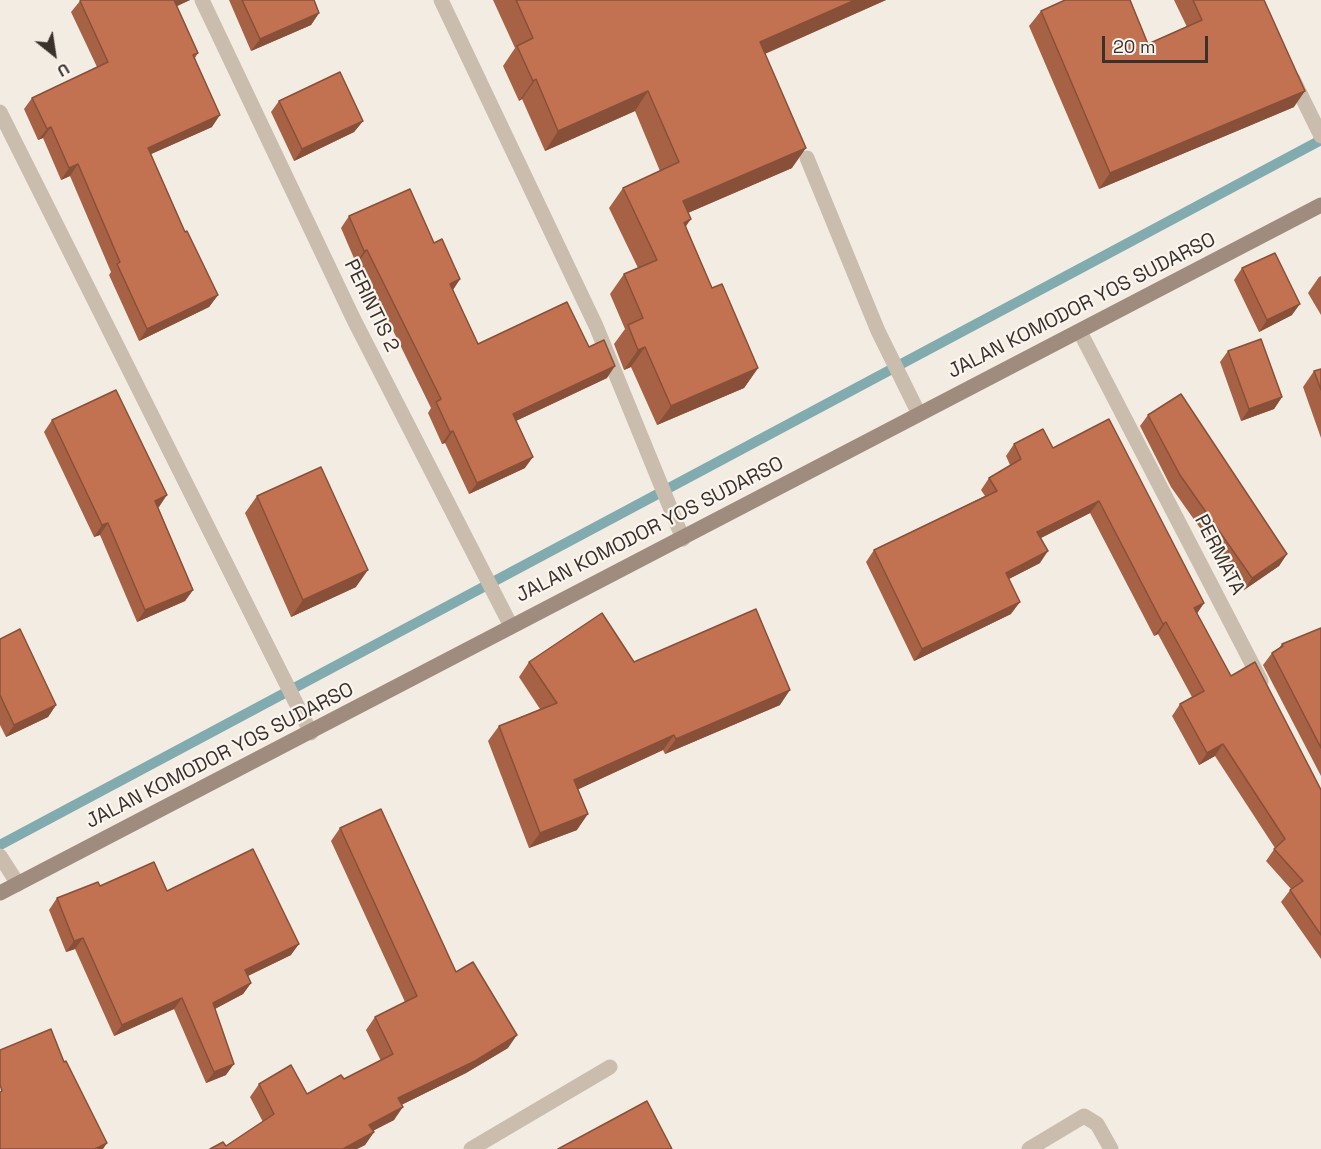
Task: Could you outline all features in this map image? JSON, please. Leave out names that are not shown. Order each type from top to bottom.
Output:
[{"type":"street","name":"PERINTIS 2","points":[[202,0],[354,320],[511,626]]},
{"type":"street","points":[[441,0],[596,326],[683,539]]},
{"type":"street","points":[[1288,70],[1321,135]]},
{"type":"street","points":[[0,112],[310,733]]},
{"type":"street","points":[[807,158],[878,331],[919,414]]},
{"type":"street","name":"JALAN KOMODOR YOS SUDARSO","points":[[0,894],[1321,205]]},
{"type":"street","name":"PERMATA","points":[[1080,332],[1266,692]]},
{"type":"street","points":[[4,862],[18,884]]},
{"type":"street","points":[[471,1149],[610,1066]]},
{"type":"street","points":[[1029,1149],[1084,1116],[1097,1124],[1111,1149]]},
{"type":"building","points":[[81,0],[174,0],[198,53],[193,55],[220,115],[148,148],[185,232],[187,231],[218,295],[147,329],[117,264],[120,262],[78,164],[69,168],[51,127],[47,129],[32,98],[108,62]]},
{"type":"building","points":[[242,0],[314,0],[319,13],[260,39]]},
{"type":"building","points":[[516,0],[855,0],[760,42],[806,148],[683,201],[691,219],[684,223],[712,288],[722,284],[758,368],[671,406],[645,347],[638,350],[628,325],[643,318],[624,274],[657,260],[623,188],[679,162],[648,91],[558,131],[536,79],[533,81],[517,46],[533,38]]},
{"type":"building","points":[[1065,0],[1130,0],[1148,44],[1202,20],[1193,0],[1264,0],[1305,91],[1110,173],[1041,11]]},
{"type":"building","points":[[340,72],[363,121],[302,149],[279,101]]},
{"type":"building","points":[[410,189],[434,243],[442,239],[460,279],[450,284],[478,344],[567,302],[589,347],[604,340],[615,366],[513,414],[533,457],[477,483],[453,431],[450,432],[436,402],[441,399],[367,250],[364,251],[349,216]]},
{"type":"building","points":[[1275,253],[1300,304],[1267,320],[1242,268]]},
{"type":"building","points":[[1261,339],[1282,397],[1249,409],[1228,351]]},
{"type":"building","points":[[1321,369],[1321,390],[1314,371]]},
{"type":"building","points":[[116,390],[167,495],[155,501],[193,590],[145,610],[108,523],[102,525],[52,420]]},
{"type":"building","points":[[1181,394],[1287,554],[1252,578],[1180,475],[1148,415]]},
{"type":"building","points":[[1109,419],[1204,603],[1194,608],[1231,676],[1255,662],[1321,790],[1321,935],[1290,890],[1303,881],[1274,849],[1285,839],[1223,744],[1207,753],[1180,704],[1204,691],[1166,622],[1163,624],[1099,501],[1037,532],[1048,551],[1006,573],[1020,602],[922,649],[874,550],[997,491],[989,478],[1021,459],[1014,444],[1043,429],[1053,448]]},
{"type":"building","points":[[321,467],[368,570],[303,600],[257,496]]},
{"type":"building","points":[[756,609],[790,690],[676,739],[674,735],[574,780],[588,814],[540,833],[499,726],[557,703],[529,662],[602,613],[634,662]]},
{"type":"building","points":[[1321,628],[1321,748],[1272,653],[1283,646],[1282,644]]},
{"type":"building","points":[[20,629],[56,705],[14,725],[0,695],[0,639]]},
{"type":"building","points":[[381,809],[456,972],[473,962],[517,1035],[475,1061],[398,1098],[403,1107],[369,1125],[374,1132],[343,1149],[210,1149],[223,1142],[226,1146],[274,1114],[259,1084],[291,1065],[307,1094],[341,1075],[344,1079],[393,1054],[375,1017],[417,996],[340,828]]},
{"type":"building","points":[[253,849],[299,944],[245,970],[251,983],[213,1003],[234,1064],[214,1072],[182,998],[122,1025],[83,938],[74,941],[57,898],[98,882],[100,886],[154,862],[167,891]]},
{"type":"building","points":[[51,1029],[64,1062],[66,1061],[107,1143],[95,1149],[0,1149],[0,1092],[2,1091],[0,1050]]},
{"type":"building","points":[[647,1101],[672,1149],[558,1149]]},
{"type":"waterway","points":[[0,845],[1321,140]]}]
